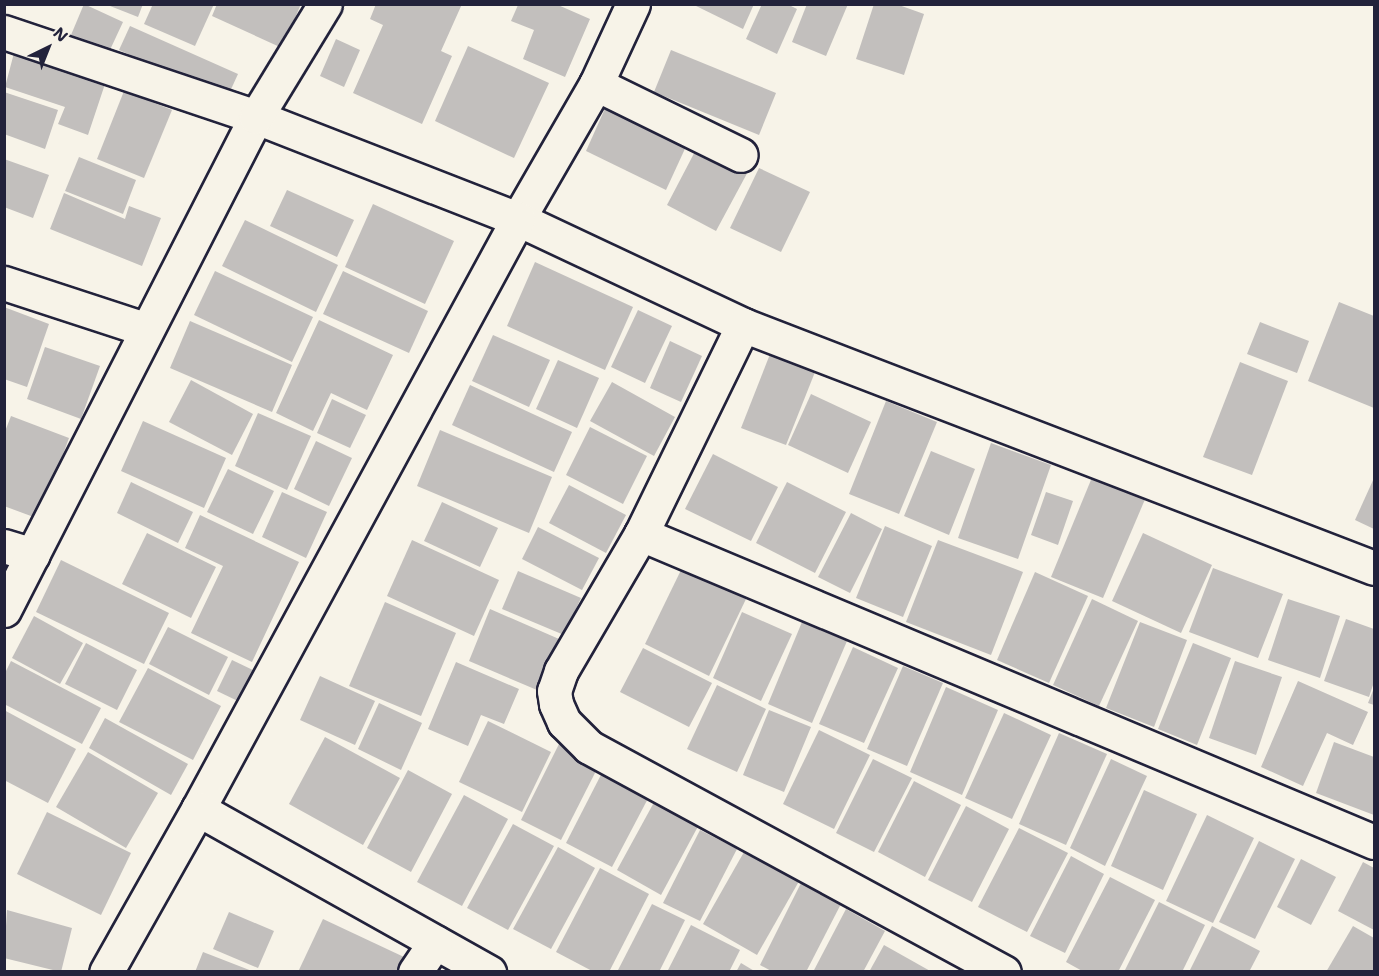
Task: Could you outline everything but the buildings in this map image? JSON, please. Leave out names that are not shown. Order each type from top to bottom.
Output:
[{"type":"street","points":[[4,609],[19,551],[145,329],[256,117],[325,4]]},
{"type":"street","points":[[106,972],[198,809],[518,219],[596,84],[633,4]]},
{"type":"street","points":[[4,32],[256,117],[518,219],[743,325],[1374,568]]},
{"type":"street","points":[[596,84],[741,155]]},
{"type":"street","points":[[4,283],[145,329]]},
{"type":"street","points":[[743,325],[641,534],[561,671],[554,691],[564,722],[590,747],[1004,972]]},
{"type":"street","points":[[641,534],[1374,842]]},
{"type":"street","points":[[198,809],[489,972]]},
{"type":"street","points":[[415,972],[435,942]]}]
